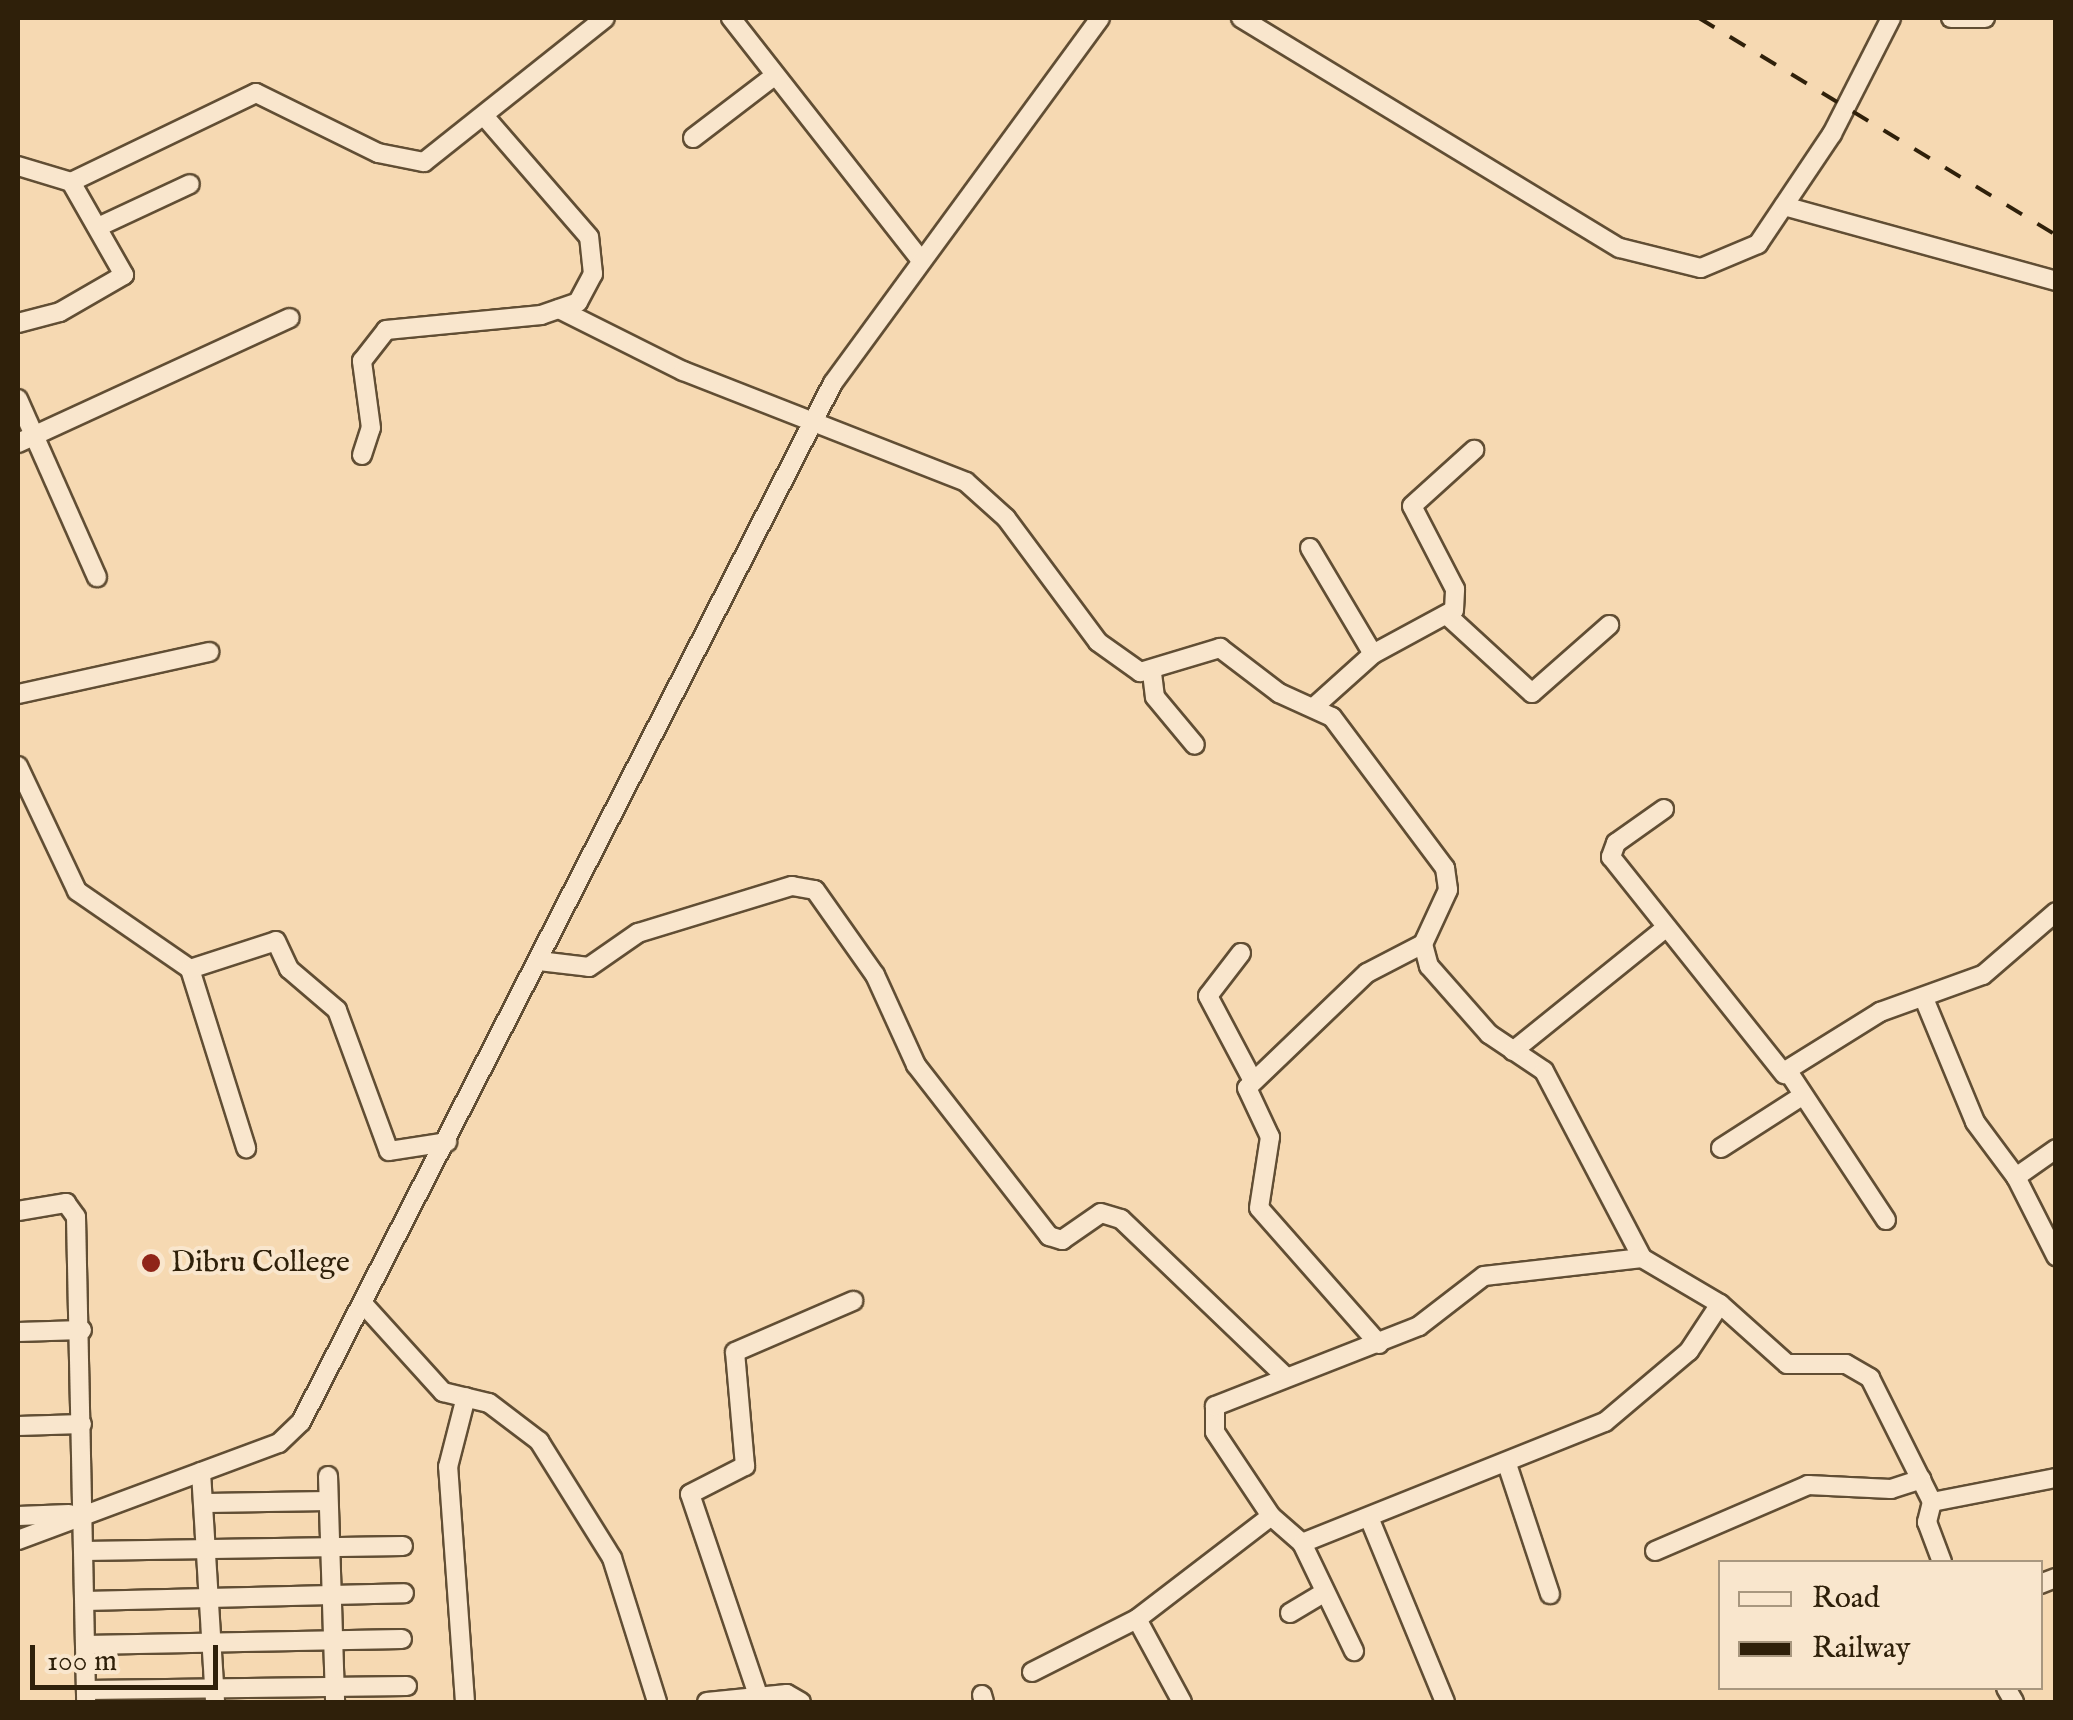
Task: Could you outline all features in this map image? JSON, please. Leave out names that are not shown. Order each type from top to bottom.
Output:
[{"type":"street","points":[[70,182],[256,93],[402,162],[424,162],[605,18]]},
{"type":"street","points":[[731,18],[920,260]]},
{"type":"street","points":[[18,1540],[279,1443],[301,1422],[366,1307],[812,423],[920,260],[1100,18]]},
{"type":"street","points":[[1241,18],[1660,264],[1730,263],[1784,206],[1891,18]]},
{"type":"street","points":[[1951,18],[1984,18]]},
{"type":"street","points":[[693,138],[774,76]]},
{"type":"street","points":[[362,455],[371,428],[362,361],[386,330],[559,309],[578,302],[594,274],[589,238],[485,117]]},
{"type":"street","points":[[18,166],[70,182],[100,226],[124,276],[60,312],[18,323]]},
{"type":"street","points":[[100,226],[190,184]]},
{"type":"street","points":[[1784,206],[2056,281]]},
{"type":"street","points":[[559,309],[812,423],[966,482],[1006,518],[1098,642],[1152,673]]},
{"type":"street","points":[[18,444],[290,318]]},
{"type":"street","points":[[18,399],[97,577]]},
{"type":"street","points":[[1448,616],[1454,589],[1412,506],[1474,450]]},
{"type":"street","points":[[1310,548],[1372,654]]},
{"type":"street","points":[[1315,706],[1372,654],[1448,616]]},
{"type":"street","points":[[1448,616],[1532,693],[1609,625]]},
{"type":"street","points":[[1152,673],[1220,648],[1279,692],[1315,706],[1360,749],[1445,868],[1448,890],[1424,944],[1367,973],[1252,1079],[1248,1096],[1270,1137],[1259,1208],[1379,1344]]},
{"type":"street","points":[[18,694],[209,652]]},
{"type":"street","points":[[1152,673],[1155,697],[1195,744]]},
{"type":"street","points":[[18,766],[77,891],[190,969],[246,1148]]},
{"type":"street","points":[[1664,810],[1616,843],[1612,857],[1664,929],[1784,1074],[1886,1220]]},
{"type":"street","points":[[540,961],[590,967],[638,932],[792,886],[815,890],[875,975],[916,1065],[1049,1236],[1062,1240],[1100,1213],[1121,1219],[1284,1376]]},
{"type":"street","points":[[1784,1074],[1880,1012],[1925,1001],[2024,948],[2056,912]]},
{"type":"street","points":[[1513,1051],[1664,929]]},
{"type":"street","points":[[190,969],[276,941],[289,969],[337,1010],[389,1151],[446,1142]]},
{"type":"street","points":[[1424,944],[1430,966],[1567,1103],[1642,1258],[1720,1304],[1788,1364],[1846,1364],[1870,1378],[1932,1502],[1927,1522],[1941,1560]]},
{"type":"street","points":[[1241,952],[1208,996],[1252,1079]]},
{"type":"street","points":[[1925,1001],[1975,1122],[2016,1177],[2056,1256]]},
{"type":"street","points":[[1721,1148],[1799,1098]]},
{"type":"street","points":[[2016,1177],[2056,1149]]},
{"type":"street","points":[[18,1212],[72,1207],[82,1330],[86,1696],[334,1693],[407,1686]]},
{"type":"street","points":[[1354,1651],[1302,1542],[1271,1516],[1210,1417],[1226,1396],[1379,1344],[1484,1276],[1642,1258]]},
{"type":"street","points":[[758,1694],[690,1494],[745,1466],[735,1352],[854,1301]]},
{"type":"street","points":[[1302,1542],[1508,1468],[1621,1412],[1689,1351],[1720,1304]]},
{"type":"street","points":[[366,1307],[440,1389],[466,1397],[532,1433],[594,1524],[628,1594],[657,1702]]},
{"type":"street","points":[[18,1332],[82,1330]]},
{"type":"street","points":[[465,1702],[448,1466],[466,1397]]},
{"type":"street","points":[[18,1426],[82,1424]]},
{"type":"street","points":[[1508,1468],[1550,1594]]},
{"type":"street","points":[[201,1472],[206,1503],[215,1695]]},
{"type":"street","points":[[328,1476],[334,1693]]},
{"type":"street","points":[[1932,1502],[2056,1478]]},
{"type":"street","points":[[1655,1551],[1808,1485],[1891,1489],[1921,1479]]},
{"type":"street","points":[[206,1503],[328,1501]]},
{"type":"street","points":[[18,1516],[84,1513]]},
{"type":"street","points":[[1032,1672],[1137,1618],[1271,1516]]},
{"type":"street","points":[[1370,1520],[1445,1702]]},
{"type":"street","points":[[84,1551],[404,1546]]},
{"type":"street","points":[[85,1602],[404,1592]]},
{"type":"street","points":[[1290,1613],[1323,1592]]},
{"type":"street","points":[[1137,1618],[1182,1702]]},
{"type":"street","points":[[85,1645],[402,1639]]},
{"type":"street","points":[[710,1702],[758,1694],[802,1702]]},
{"type":"railway","points":[[1699,18],[2056,235]]},
{"type":"place","name":"Dibru College","points":[[151,1263]]}]
